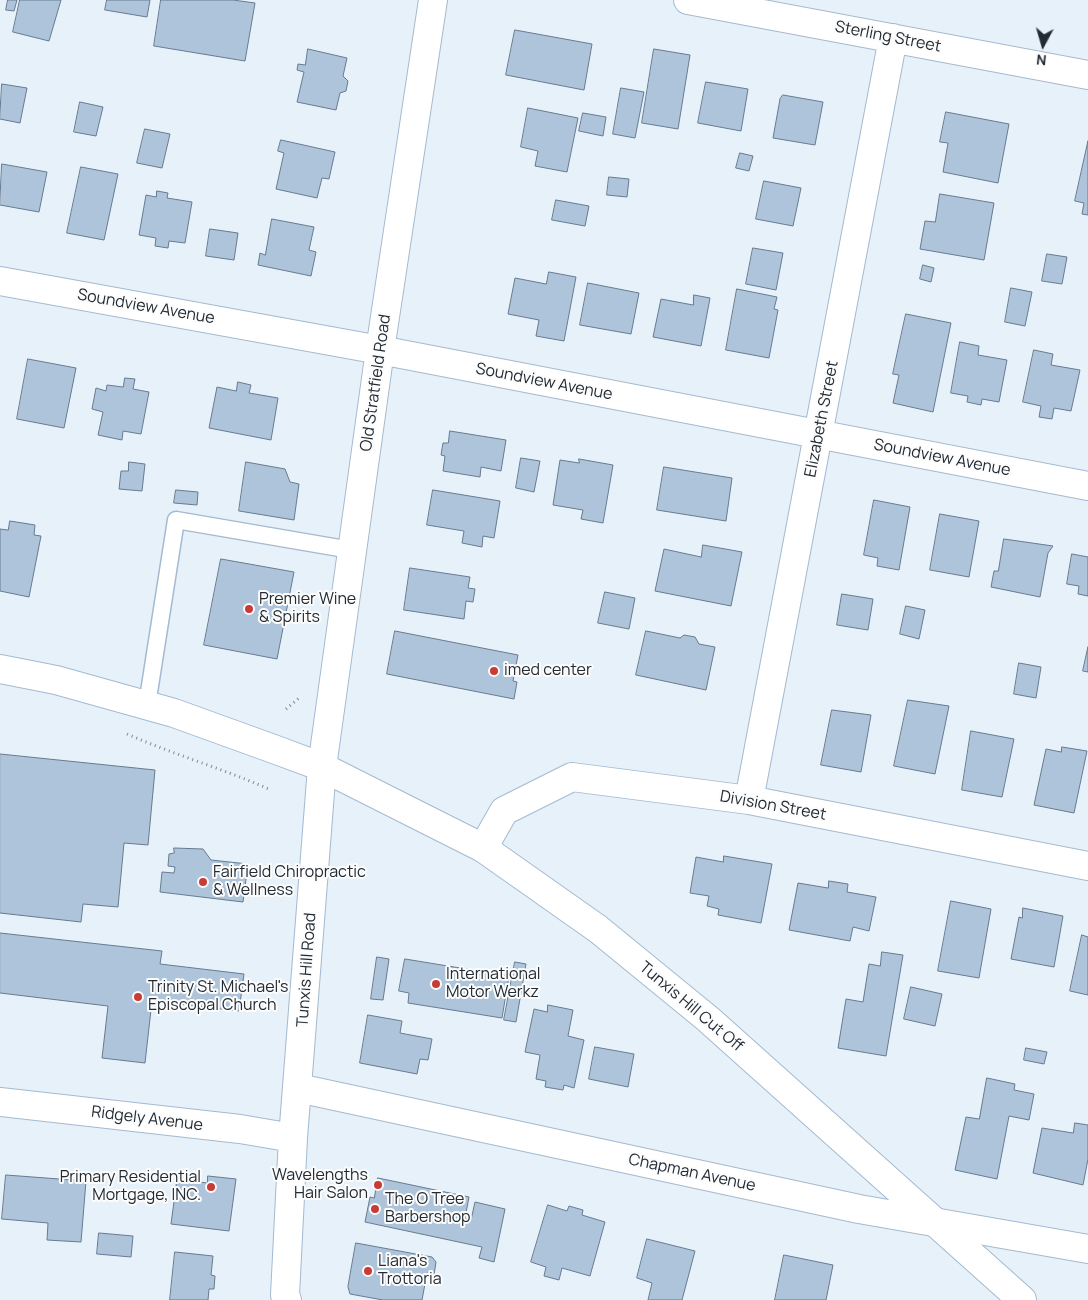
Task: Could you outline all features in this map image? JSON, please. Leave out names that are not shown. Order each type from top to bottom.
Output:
[{"type":"street","name":"Old Stratfield Road","points":[[322,767],[351,550],[433,0]]},
{"type":"street","name":"Sterling Street","points":[[688,0],[1088,76]]},
{"type":"street","name":"Elizabeth Street","points":[[749,800],[893,38]]},
{"type":"street","name":"Soundview Avenue","points":[[0,280],[380,350],[1088,486]]},
{"type":"street","points":[[0,670],[56,680],[174,712],[322,767]]},
{"type":"street","name":"Tunxis Hill Cut Off","points":[[322,767],[483,848],[598,929],[708,1019],[1022,1300]]},
{"type":"street","name":"Tunxis Hill Road","points":[[285,1298],[293,1138],[322,767]]},
{"type":"street","name":"Division Street","points":[[483,848],[504,811],[572,777],[749,800],[1088,866]]},
{"type":"street","name":"Chapman Avenue","points":[[298,1088],[860,1209],[1088,1249]]},
{"type":"street","name":"Ridgely Avenue","points":[[0,1102],[240,1129],[293,1138]]},
{"type":"lane","points":[[147,705],[176,520],[351,550]]},
{"type":"path","points":[[125,734],[169,753],[244,778],[271,790]]},
{"type":"building","points":[[8,0],[17,0],[14,11],[6,10]]},
{"type":"building","points":[[20,0],[61,0],[49,41],[13,32]]},
{"type":"building","points":[[107,0],[150,0],[147,17],[105,10]]},
{"type":"building","points":[[161,0],[233,0],[255,3],[245,61],[154,46]]},
{"type":"building","points":[[515,30],[592,44],[584,90],[506,75]]},
{"type":"building","points":[[308,49],[347,58],[343,76],[348,81],[346,91],[340,93],[336,110],[297,102],[304,72],[297,70],[298,64],[305,65]]},
{"type":"building","points":[[654,49],[690,55],[678,129],[642,123]]},
{"type":"building","points":[[706,82],[748,89],[741,131],[698,123]]},
{"type":"building","points":[[2,84],[27,88],[20,123],[0,119]]},
{"type":"building","points":[[621,88],[644,92],[635,138],[613,134]]},
{"type":"building","points":[[783,95],[823,102],[815,145],[773,138],[780,99]]},
{"type":"building","points":[[80,102],[103,107],[96,136],[74,132]]},
{"type":"building","points":[[528,108],[578,118],[567,172],[535,166],[538,151],[521,147]]},
{"type":"building","points":[[946,112],[1009,124],[998,183],[943,172],[948,143],[940,142]]},
{"type":"building","points":[[583,113],[606,117],[603,136],[579,131]]},
{"type":"building","points":[[145,129],[170,134],[162,168],[137,163]]},
{"type":"building","points":[[281,140],[335,152],[329,179],[322,178],[317,198],[276,189],[284,153],[278,151]]},
{"type":"building","points":[[1088,141],[1088,215],[1082,214],[1084,203],[1075,201]]},
{"type":"building","points":[[740,153],[753,156],[749,171],[736,168]]},
{"type":"building","points":[[2,164],[47,172],[39,212],[0,205]]},
{"type":"building","points":[[81,167],[118,174],[104,240],[67,233]]},
{"type":"building","points":[[609,177],[629,179],[627,197],[607,195]]},
{"type":"building","points":[[764,181],[801,188],[793,226],[756,219]]},
{"type":"building","points":[[157,191],[168,193],[167,198],[192,202],[185,243],[169,241],[168,248],[155,246],[156,238],[139,235],[146,195],[156,197]]},
{"type":"building","points":[[940,194],[994,203],[984,260],[920,249],[925,221],[935,222]]},
{"type":"building","points":[[556,200],[589,206],[585,226],[552,220]]},
{"type":"building","points":[[272,219],[314,227],[309,250],[316,252],[311,276],[258,265],[260,253],[265,255]]},
{"type":"building","points":[[210,229],[238,233],[234,260],[206,256]]},
{"type":"building","points":[[753,248],[783,253],[776,290],[746,284]]},
{"type":"building","points":[[1047,254],[1067,257],[1062,284],[1042,281]]},
{"type":"building","points":[[923,265],[934,268],[931,282],[920,279]]},
{"type":"building","points":[[549,272],[576,277],[564,341],[536,336],[539,320],[508,314],[515,278],[546,284]]},
{"type":"building","points":[[588,283],[639,293],[631,334],[580,325]]},
{"type":"building","points":[[1011,288],[1032,292],[1025,326],[1005,322]]},
{"type":"building","points":[[737,289],[777,297],[774,309],[778,310],[769,358],[726,350]]},
{"type":"building","points":[[694,295],[710,298],[701,346],[653,337],[661,299],[693,305]]},
{"type":"building","points":[[906,314],[951,323],[933,412],[893,403],[899,375],[893,374]]},
{"type":"building","points":[[960,342],[979,346],[978,355],[1007,360],[999,402],[982,399],[981,405],[967,402],[968,396],[951,393]]},
{"type":"building","points":[[1034,350],[1053,354],[1051,365],[1080,370],[1071,411],[1054,408],[1052,419],[1039,417],[1041,406],[1023,402]]},
{"type":"building","points":[[28,359],[76,368],[64,428],[17,419]]},
{"type":"building","points":[[125,378],[135,379],[133,389],[149,392],[141,434],[123,431],[122,440],[98,435],[103,412],[92,409],[96,388],[106,391],[107,385],[123,387]]},
{"type":"building","points":[[238,382],[251,385],[249,393],[278,398],[271,440],[209,428],[217,387],[236,391]]},
{"type":"building","points":[[450,431],[506,440],[501,471],[481,467],[480,477],[443,471],[445,456],[441,455],[443,443],[448,443]]},
{"type":"building","points":[[521,458],[540,461],[534,492],[516,488]]},
{"type":"building","points":[[579,459],[613,465],[603,523],[581,519],[583,510],[553,505],[560,460],[579,463]]},
{"type":"building","points":[[129,462],[145,464],[142,491],[119,489],[121,471],[128,471]]},
{"type":"building","points":[[246,462],[285,469],[290,482],[299,484],[294,520],[239,511]]},
{"type":"building","points":[[664,467],[732,478],[726,521],[657,510]]},
{"type":"building","points":[[176,490],[198,492],[197,505],[174,503]]},
{"type":"building","points":[[433,490],[500,501],[494,538],[483,536],[482,547],[462,543],[464,531],[427,525]]},
{"type":"building","points":[[874,500],[910,507],[899,570],[877,566],[878,558],[864,555]]},
{"type":"building","points":[[940,514],[979,521],[969,577],[930,570]]},
{"type":"building","points":[[10,521],[35,525],[34,535],[41,536],[29,597],[0,591],[0,529],[8,530]]},
{"type":"building","points":[[1004,539],[1053,546],[1048,553],[1040,597],[991,587],[994,571],[998,571]]},
{"type":"building","points":[[703,545],[742,552],[731,606],[655,591],[664,549],[701,557]]},
{"type":"building","points":[[1072,554],[1088,557],[1088,596],[1078,594],[1079,586],[1067,584]]},
{"type":"building","name":"Premier Wine & Spirits","points":[[221,559],[294,572],[277,659],[204,645]]},
{"type":"building","points":[[410,568],[470,577],[468,588],[475,589],[473,602],[466,601],[464,619],[404,610]]},
{"type":"building","points":[[605,592],[635,598],[629,629],[598,623]]},
{"type":"building","points":[[842,594],[873,599],[868,630],[837,625]]},
{"type":"building","points":[[906,606],[925,610],[919,639],[900,634]]},
{"type":"building","points":[[395,631],[518,655],[513,681],[517,682],[514,699],[387,674]]},
{"type":"building","points":[[646,631],[680,638],[684,635],[695,637],[699,644],[715,647],[706,690],[636,675]]},
{"type":"building","points":[[1088,647],[1088,672],[1083,671]]},
{"type":"building","points":[[1019,663],[1041,667],[1036,698],[1014,694]]},
{"type":"building","points":[[908,700],[949,706],[935,774],[894,766]]},
{"type":"building","points":[[832,710],[871,715],[861,772],[821,765]]},
{"type":"building","points":[[971,731],[1014,739],[1002,797],[962,790]]},
{"type":"building","points":[[1062,747],[1087,751],[1074,813],[1034,805],[1046,749],[1061,752]]},
{"type":"building","points":[[0,754],[155,770],[148,845],[124,843],[118,907],[83,904],[81,922],[0,913]]},
{"type":"building","name":"Fairfield Chiropractic & Wellness","points":[[174,848],[203,849],[211,860],[248,864],[243,902],[160,892],[162,872],[174,873],[175,867],[168,866],[169,854],[174,853]]},
{"type":"building","points":[[724,856],[772,864],[761,923],[718,915],[719,909],[707,906],[709,896],[690,893],[696,857],[723,862]]},
{"type":"building","points":[[829,881],[848,884],[847,892],[876,897],[869,931],[853,927],[850,941],[789,930],[798,883],[828,888]]},
{"type":"building","points":[[951,901],[991,909],[979,978],[938,971]]},
{"type":"building","points":[[1023,908],[1063,916],[1054,967],[1011,959],[1019,917],[1022,918]]},
{"type":"building","name":"Trinity St. Michael's Episcopal Church","points":[[0,933],[162,951],[160,964],[244,974],[239,1011],[152,1001],[145,1063],[102,1058],[108,1006],[0,993]]},
{"type":"building","points":[[1082,935],[1088,937],[1088,995],[1070,991]]},
{"type":"building","points":[[882,952],[903,955],[886,1056],[838,1048],[846,999],[863,1002],[869,964],[880,966]]},
{"type":"building","points":[[377,957],[389,959],[383,1000],[371,999]]},
{"type":"building","points":[[405,959],[509,976],[502,1018],[408,1003],[409,993],[399,991]]},
{"type":"building","points":[[515,962],[526,964],[516,1022],[504,1020]]},
{"type":"building","points":[[911,987],[942,994],[935,1026],[904,1019]]},
{"type":"building","points":[[548,1005],[573,1010],[568,1036],[584,1040],[574,1088],[564,1085],[563,1090],[545,1087],[546,1081],[536,1079],[540,1055],[525,1052],[534,1009],[547,1012]]},
{"type":"building","points":[[368,1015],[402,1021],[400,1033],[432,1039],[428,1060],[420,1059],[417,1074],[360,1063]]},
{"type":"building","points":[[595,1047],[634,1054],[628,1087],[589,1079]]},
{"type":"building","points":[[1026,1048],[1047,1052],[1044,1064],[1024,1060]]},
{"type":"building","points":[[987,1078],[1015,1084],[1014,1090],[1034,1094],[1029,1120],[1009,1116],[997,1179],[955,1170],[966,1117],[979,1119]]},
{"type":"building","points":[[1075,1123],[1088,1125],[1088,1159],[1083,1185],[1033,1173],[1042,1128],[1073,1133]]},
{"type":"building","points":[[6,1175],[86,1181],[81,1242],[47,1240],[48,1223],[2,1219]]},
{"type":"building","points":[[208,1176],[236,1179],[229,1231],[171,1224],[177,1179],[207,1183]]},
{"type":"building","points":[[378,1178],[469,1197],[465,1218],[471,1220],[475,1202],[505,1209],[494,1262],[479,1258],[482,1247],[365,1222],[370,1197],[374,1198]]},
{"type":"building","points":[[548,1205],[567,1211],[569,1206],[583,1210],[582,1215],[605,1222],[590,1276],[562,1268],[559,1280],[544,1276],[546,1267],[531,1262]]},
{"type":"building","points":[[99,1233],[133,1236],[131,1257],[97,1254]]},
{"type":"building","points":[[647,1239],[695,1251],[682,1300],[648,1300],[652,1283],[637,1278]]},
{"type":"building","points":[[356,1243],[432,1257],[436,1262],[434,1275],[427,1273],[422,1300],[383,1300],[350,1294],[348,1287]]},
{"type":"building","points":[[175,1252],[213,1256],[211,1275],[215,1276],[214,1289],[209,1289],[208,1300],[170,1300]]},
{"type":"building","points":[[784,1255],[833,1265],[826,1300],[775,1300]]},
{"type":"place","name":"Premier Wine & Spirits","points":[[249,609]]},
{"type":"place","name":"imed center","points":[[494,671]]},
{"type":"place","name":"Fairfield Chiropractic & Wellness","points":[[203,882]]},
{"type":"place","name":"International Motor Werkz","points":[[436,984]]},
{"type":"place","name":"Trinity St. Michael's Episcopal Church","points":[[138,997]]},
{"type":"place","name":"Wavelengths Hair Salon","points":[[378,1185]]},
{"type":"place","name":"Primary Residential Mortgage, INC.","points":[[211,1187]]},
{"type":"place","name":"The O Tree Barbershop","points":[[375,1209]]},
{"type":"place","name":"Liana's Trottoria","points":[[368,1271]]}]
